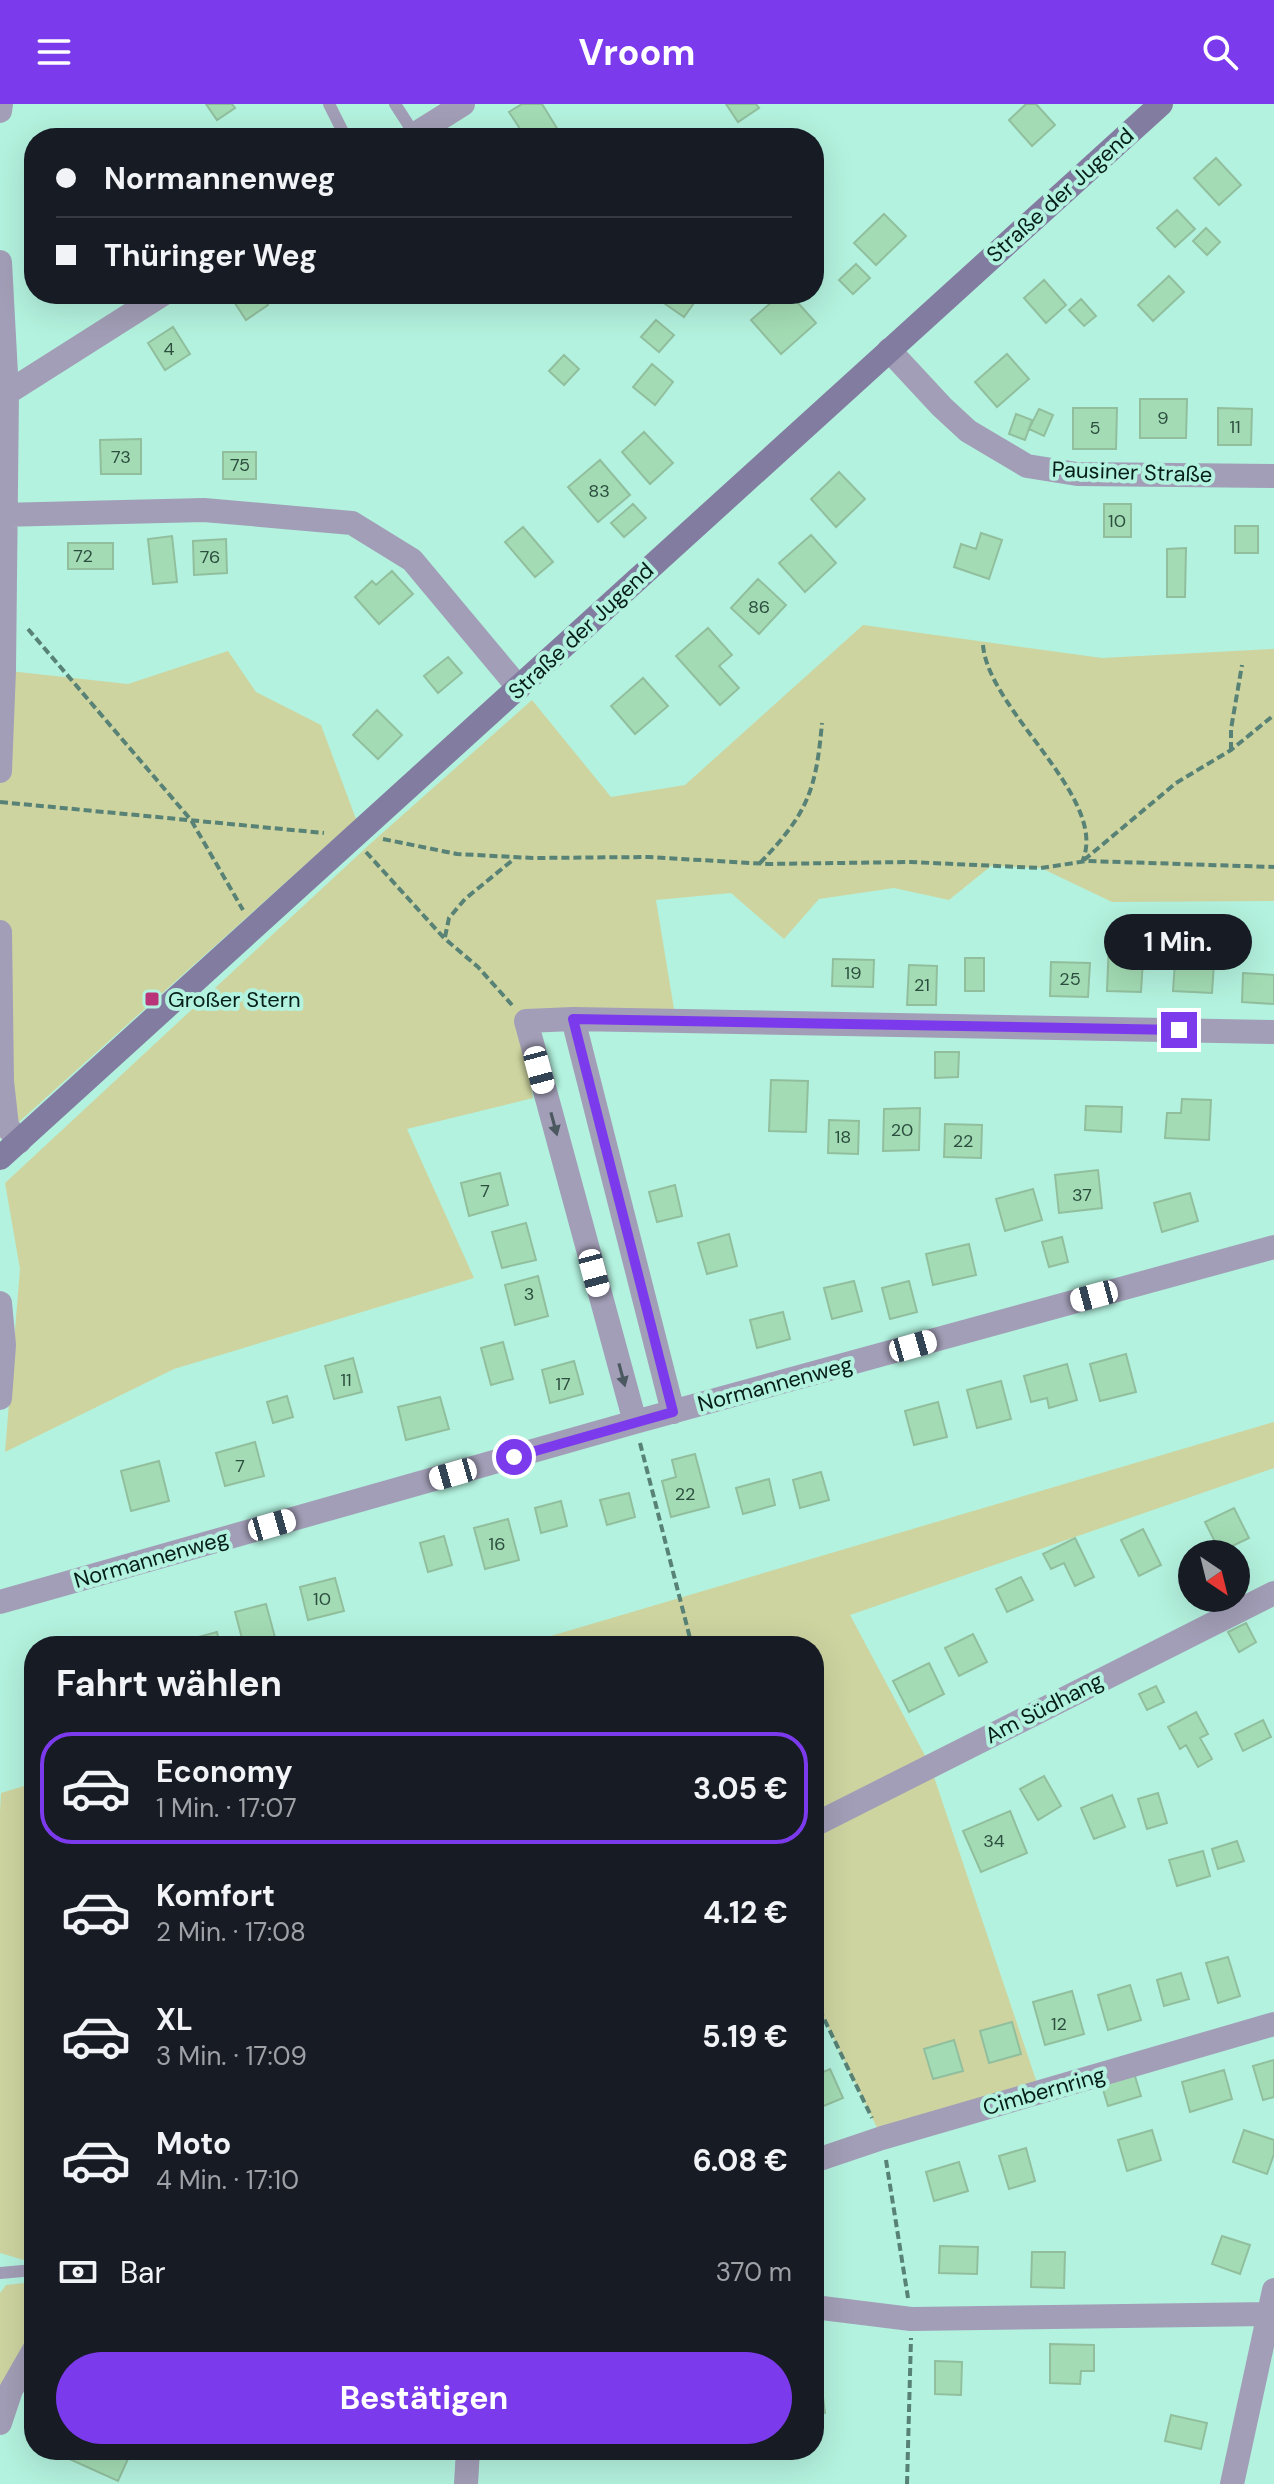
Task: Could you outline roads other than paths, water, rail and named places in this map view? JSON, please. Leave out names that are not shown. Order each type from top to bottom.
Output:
[{"type":"street","points":[[0,111],[1,104]]},
{"type":"street","points":[[425,128],[463,104]]},
{"type":"street","name":"Straße der Jugend","points":[[0,1158],[1161,104]]},
{"type":"street","points":[[0,262],[7,393],[2,515],[4,601],[0,771]]},
{"type":"street","points":[[7,393],[147,304]]},
{"type":"street","name":"Pausiner Straße","points":[[889,350],[968,431],[1027,466],[1077,474],[1274,476]]},
{"type":"street","points":[[2,515],[204,510],[352,523],[412,560],[519,688]]},
{"type":"street","points":[[0,932],[2,1081],[7,1126],[19,1142]]},
{"type":"street","points":[[573,1019],[673,1412]]},
{"type":"street","points":[[635,1422],[526,1021],[573,1019],[1274,1032]]},
{"type":"street","name":"Normannenweg","points":[[0,1602],[635,1422],[1274,1247]]},
{"type":"street","points":[[0,1303],[4,1345],[0,1398]]},
{"type":"street","name":"Am Südhang","points":[[824,1820],[1274,1593]]},
{"type":"street","name":"Cimbernring","points":[[824,2158],[1274,2024]]},
{"type":"street","points":[[824,2308],[911,2319],[1271,2302],[1232,2484]]},
{"type":"street","points":[[0,2423],[11,2390],[24,2367]]},
{"type":"street","points":[[466,2484],[467,2460]]},
{"type":"lane","points":[[329,104],[341,128]]},
{"type":"lane","points":[[395,104],[408,128]]},
{"type":"lane","points":[[0,2273],[24,2271]]},
{"type":"place","name":"Großer Stern","points":[[152,999]]}]
